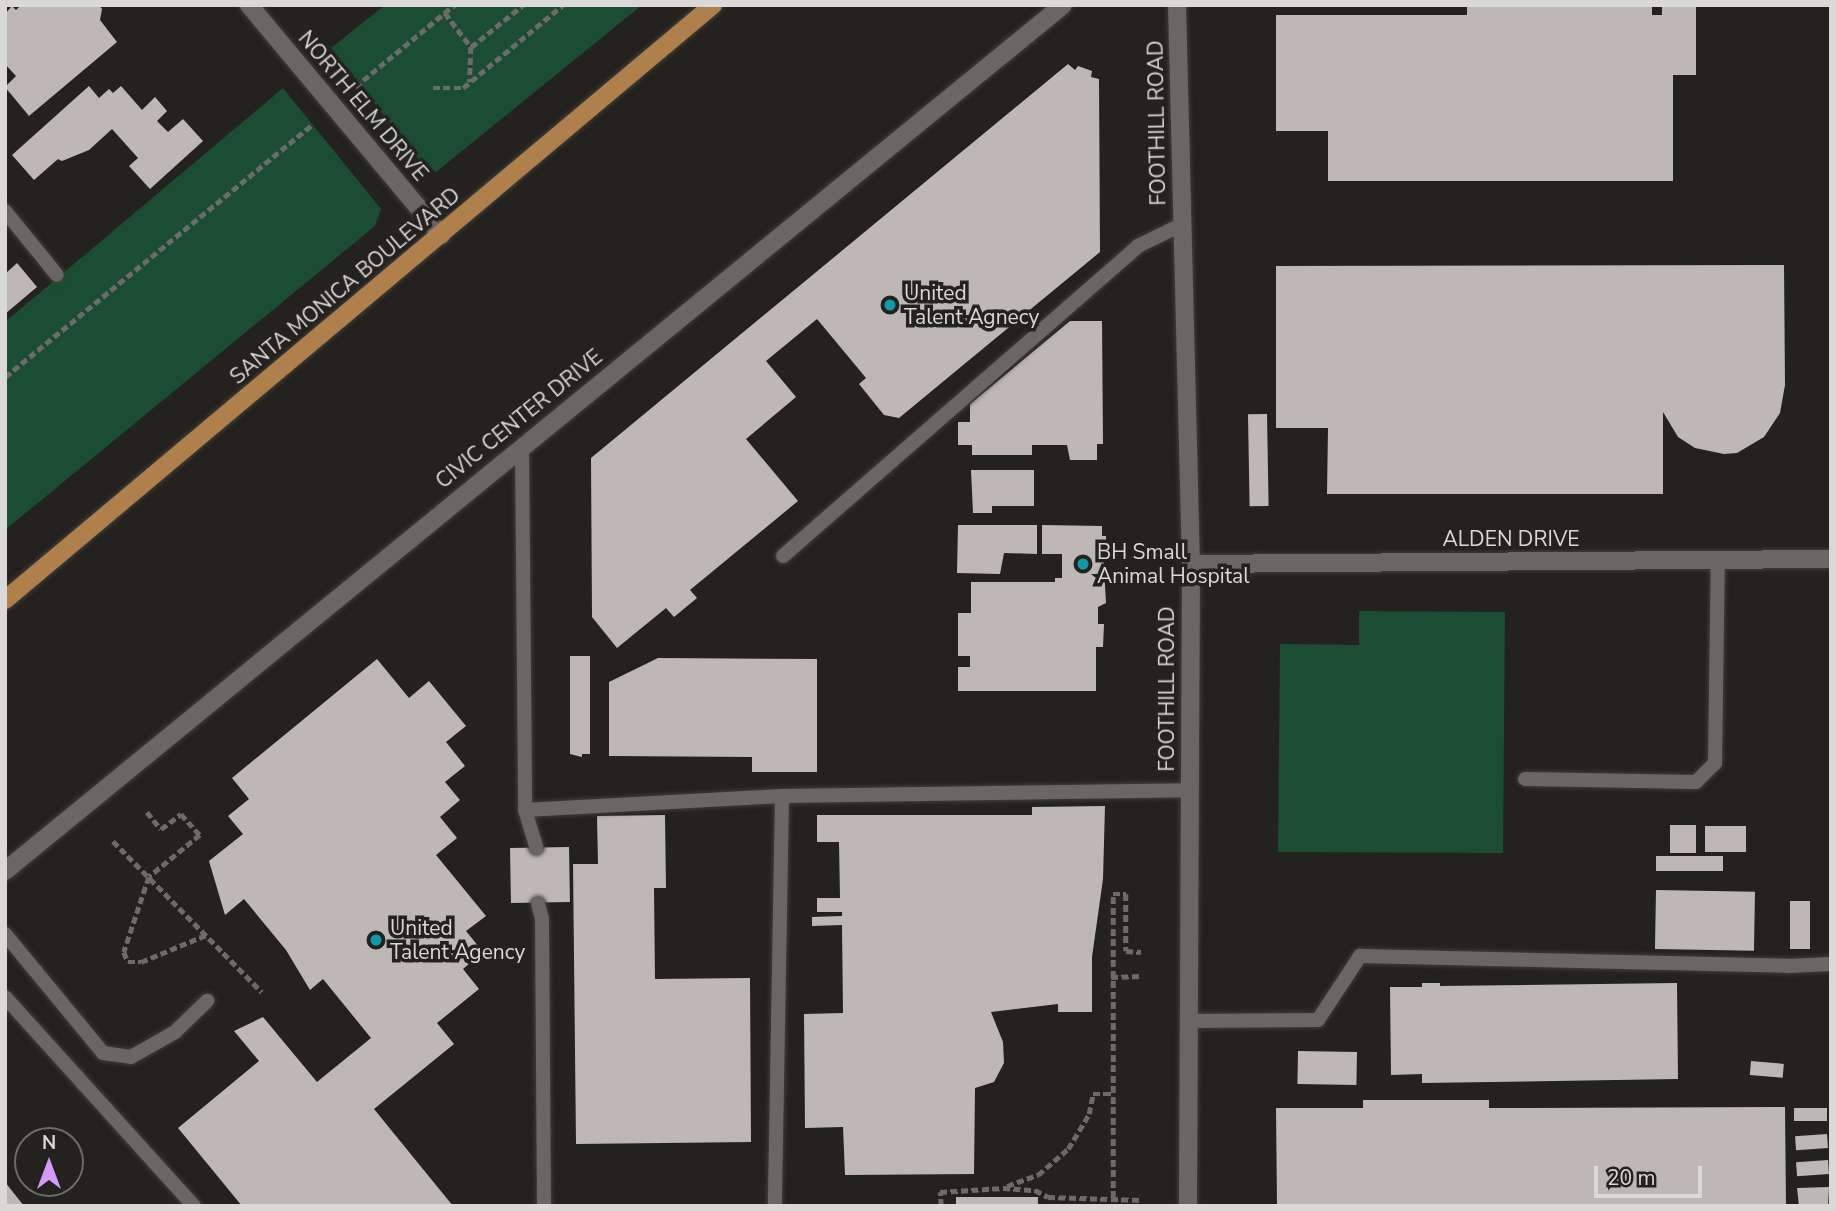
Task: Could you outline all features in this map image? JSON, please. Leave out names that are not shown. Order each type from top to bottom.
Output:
[{"type":"main road","name":"SANTA MONICA BOULEVARD","points":[[5,600],[713,5]]},
{"type":"street","name":"NORTH ELM DRIVE","points":[[249,5],[441,235]]},
{"type":"street","name":"CIVIC CENTER DRIVE","points":[[5,871],[1063,5]]},
{"type":"street","name":"FOOTHILL ROAD","points":[[1177,5],[1191,564],[1188,1206]]},
{"type":"street","name":"ALDEN DRIVE","points":[[1191,564],[1831,559]]},
{"type":"lane","points":[[5,211],[58,275]]},
{"type":"lane","points":[[783,556],[1139,246],[1183,224]]},
{"type":"lane","points":[[522,446],[525,810],[536,848]]},
{"type":"lane","points":[[1525,779],[1696,782],[1715,763],[1718,560]]},
{"type":"lane","points":[[525,810],[782,796],[1190,790]]},
{"type":"lane","points":[[775,1206],[782,796]]},
{"type":"lane","points":[[538,904],[541,919],[544,1206]]},
{"type":"lane","points":[[5,934],[103,1052],[131,1057],[175,1032],[207,1001]]},
{"type":"lane","points":[[1189,1021],[1318,1020],[1360,956],[1788,967],[1831,964]]},
{"type":"lane","points":[[5,997],[194,1206]]},
{"type":"path","points":[[355,87],[454,5]]},
{"type":"path","points":[[471,47],[523,5]]},
{"type":"path","points":[[433,88],[463,88],[563,5]]},
{"type":"path","points":[[445,13],[471,47],[470,82]]},
{"type":"path","points":[[5,377],[313,124]]},
{"type":"path","points":[[147,812],[162,829],[181,814],[200,835],[149,877],[124,952],[128,962],[141,962],[206,935]]},
{"type":"path","points":[[113,841],[262,992]]},
{"type":"path","points":[[1113,1198],[1113,894],[1126,894],[1126,951],[1142,952]]},
{"type":"path","points":[[1111,977],[1142,976]]},
{"type":"path","points":[[1003,1188],[1038,1175],[1058,1158],[1068,1149],[1089,1114],[1093,1094],[1112,1094]]},
{"type":"path","points":[[940,1206],[940,1192],[1003,1188],[1035,1190],[1048,1197],[1142,1200]]},
{"type":"green space","points":[[385,5],[642,5],[436,172],[419,160],[331,48]]},
{"type":"green space","points":[[283,88],[381,209],[375,226],[5,530],[5,322]]},
{"type":"green space","points":[[1359,611],[1505,612],[1503,853],[1278,852],[1280,644],[1359,645]]},
{"type":"building","points":[[21,5],[99,5],[102,9],[100,20],[117,42],[29,116],[5,87],[16,76],[5,64],[5,14],[12,6],[16,10]]},
{"type":"building","points":[[1467,5],[1652,5],[1652,15],[1662,15],[1662,5],[1696,5],[1696,75],[1673,75],[1673,181],[1328,181],[1328,131],[1276,131],[1276,15],[1467,15]]},
{"type":"building","points":[[1068,64],[1075,70],[1078,66],[1092,71],[1091,77],[1099,79],[1100,252],[899,418],[884,415],[859,384],[866,378],[817,319],[766,361],[796,397],[746,439],[798,501],[690,590],[697,598],[674,617],[666,608],[617,648],[592,617],[591,458]]},
{"type":"building","points":[[89,86],[99,98],[109,89],[113,93],[121,86],[142,110],[155,97],[167,111],[157,121],[168,132],[183,119],[203,141],[150,189],[129,166],[138,158],[112,129],[89,150],[62,161],[58,159],[34,180],[12,155]]},
{"type":"building","points":[[17,263],[37,287],[5,314],[5,274]]},
{"type":"building","points":[[1784,265],[1785,385],[1780,413],[1764,437],[1737,453],[1724,454],[1695,448],[1678,437],[1663,412],[1663,494],[1327,494],[1328,428],[1276,428],[1276,266]]},
{"type":"building","points":[[1070,321],[1102,321],[1103,444],[1097,444],[1097,460],[1070,460],[1067,445],[1032,445],[1032,455],[972,455],[972,445],[958,445],[958,422],[970,422],[970,404]]},
{"type":"building","points":[[1248,414],[1267,414],[1269,506],[1250,506]]},
{"type":"building","points":[[971,470],[1034,470],[1034,506],[992,506],[992,513],[973,513]]},
{"type":"building","name":"BH Small Animal Hospital","points":[[958,525],[1037,525],[1037,554],[1004,553],[1000,574],[957,573]]},
{"type":"building","points":[[1042,525],[1102,526],[1102,536],[1106,536],[1106,550],[1103,550],[1106,603],[1098,607],[1098,624],[1104,624],[1103,647],[1096,647],[1096,691],[958,691],[958,667],[970,667],[970,656],[958,656],[958,613],[971,613],[971,582],[1055,582],[1055,578],[1062,578],[1062,554],[1042,554]]},
{"type":"building","points":[[570,656],[590,656],[590,754],[582,754],[582,757],[570,754]]},
{"type":"building","points":[[658,658],[817,659],[817,772],[752,772],[752,757],[609,756],[609,682]]},
{"type":"building","name":"United Talent Agency","points":[[377,659],[409,698],[429,681],[466,726],[446,742],[465,766],[445,782],[460,800],[440,817],[457,838],[436,855],[486,916],[466,931],[483,952],[463,969],[479,989],[437,1023],[454,1044],[374,1109],[453,1206],[242,1206],[178,1128],[259,1061],[234,1031],[263,1017],[317,1082],[371,1038],[323,979],[310,990],[286,950],[244,899],[225,915],[209,861],[243,834],[228,816],[249,799],[232,778]]},
{"type":"building","points":[[1105,806],[1103,879],[1092,957],[1092,1012],[1058,1012],[1058,1004],[991,1012],[1003,1042],[1004,1063],[994,1082],[975,1088],[974,1174],[845,1175],[843,1127],[805,1128],[804,1014],[843,1013],[842,925],[812,926],[812,917],[842,916],[842,912],[817,912],[817,898],[840,898],[839,842],[817,842],[817,815],[1032,815],[1032,807]]},
{"type":"building","points":[[665,815],[666,888],[654,888],[655,979],[750,978],[751,1142],[576,1144],[573,864],[598,864],[597,816]]},
{"type":"building","points":[[1670,825],[1696,825],[1696,853],[1670,853]]},
{"type":"building","points":[[1705,826],[1746,826],[1746,852],[1705,852]]},
{"type":"building","points":[[569,847],[570,902],[511,903],[510,848]]},
{"type":"building","points":[[1656,856],[1723,856],[1723,871],[1656,871]]},
{"type":"building","points":[[1656,890],[1755,892],[1754,951],[1655,949]]},
{"type":"building","points":[[1790,901],[1810,901],[1810,949],[1790,949]]},
{"type":"building","points":[[1422,983],[1440,983],[1440,986],[1677,983],[1678,1079],[1422,1083],[1422,1074],[1391,1075],[1390,987],[1422,987]]},
{"type":"building","points":[[1298,1051],[1357,1052],[1356,1085],[1297,1084]]},
{"type":"building","points":[[1751,1061],[1784,1064],[1783,1078],[1750,1075]]},
{"type":"building","points":[[1363,1100],[1489,1100],[1489,1108],[1785,1107],[1786,1206],[1277,1206],[1276,1108],[1363,1108]]},
{"type":"building","points":[[1794,1108],[1827,1108],[1827,1121],[1794,1121]]},
{"type":"building","points":[[1827,1134],[1828,1148],[1796,1150],[1795,1136]]},
{"type":"building","points":[[1828,1160],[1829,1174],[1797,1176],[1796,1162]]},
{"type":"building","points":[[5,1182],[14,1197],[24,1206],[5,1206]]},
{"type":"building","points":[[1829,1187],[1828,1206],[1799,1206],[1797,1188]]},
{"type":"building","points":[[956,1197],[1038,1197],[1038,1206],[956,1206]]},
{"type":"place","name":"United Talent Agnecy","points":[[890,305]]},
{"type":"place","name":"BH Small Animal Hospital","points":[[1083,564]]},
{"type":"place","name":"United Talent Agency","points":[[376,940]]}]
